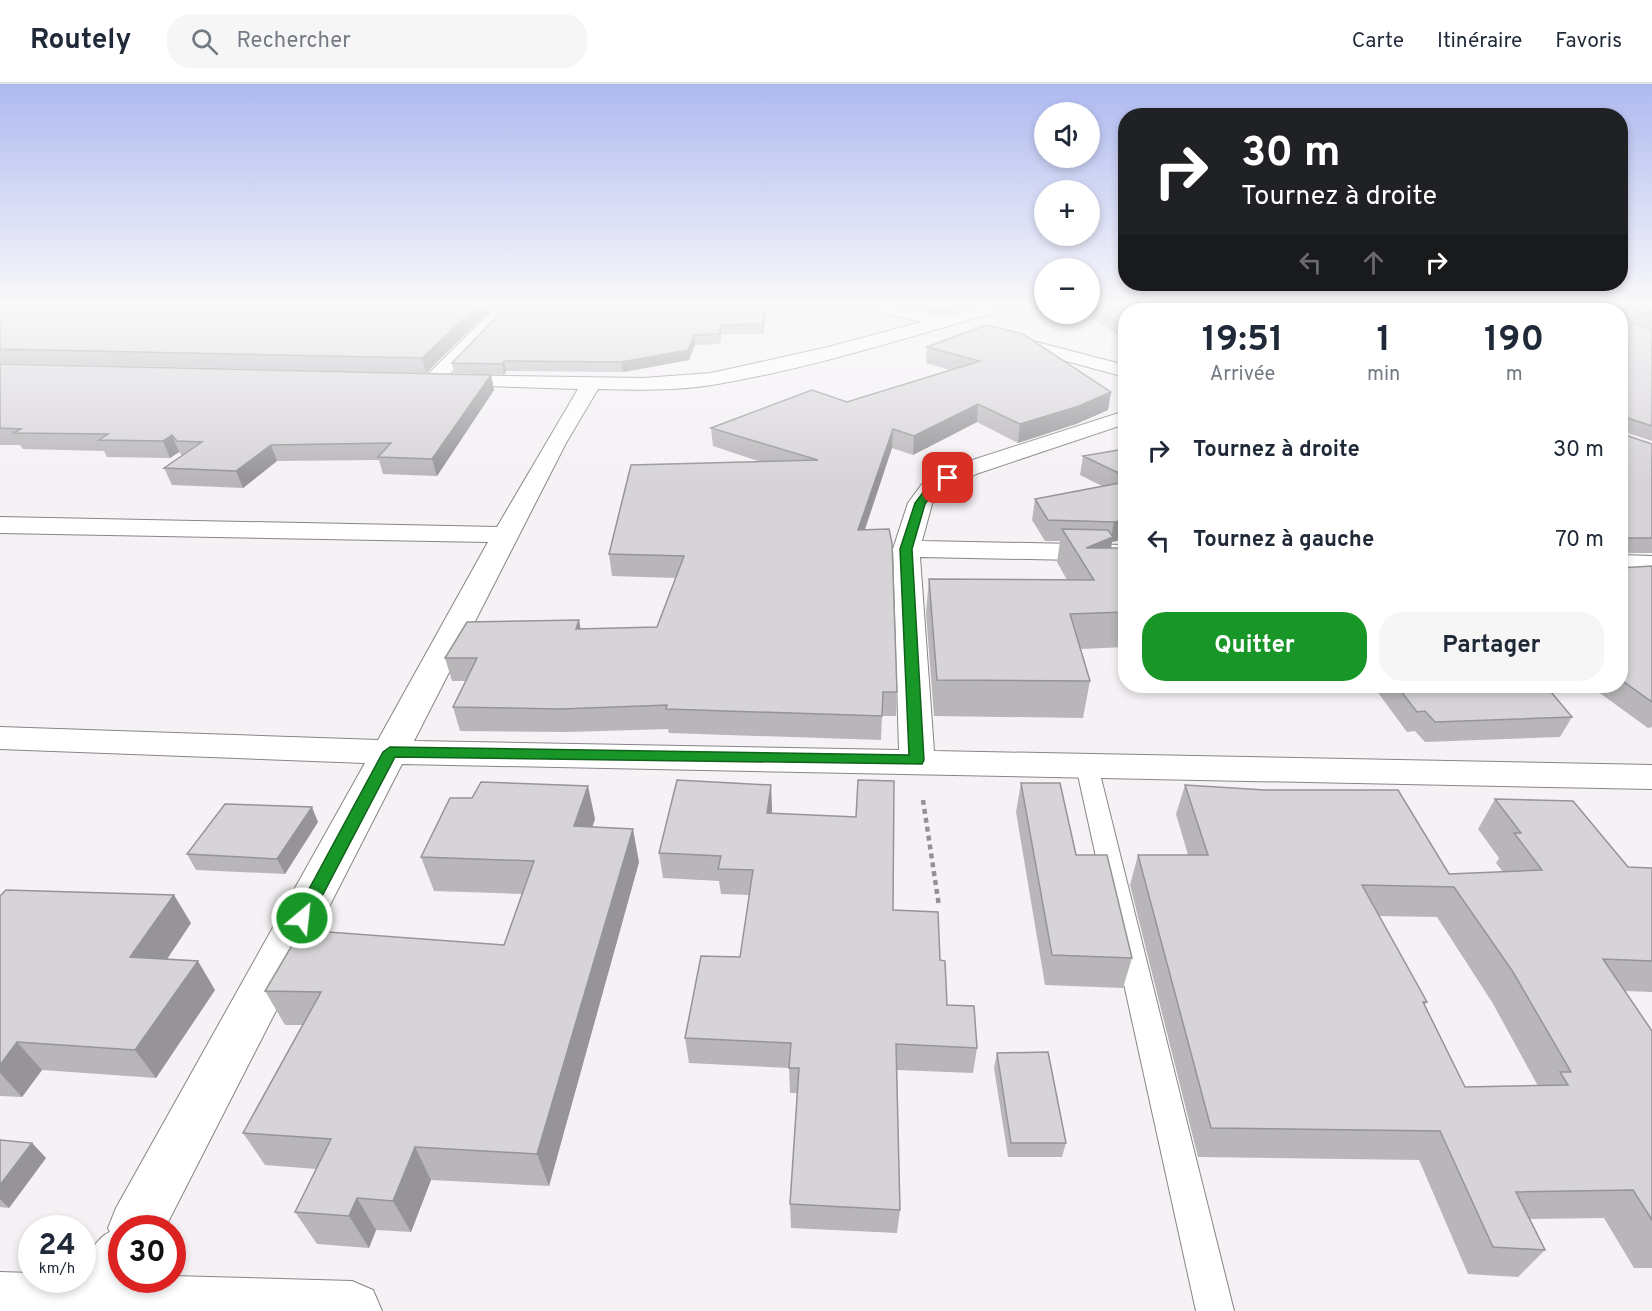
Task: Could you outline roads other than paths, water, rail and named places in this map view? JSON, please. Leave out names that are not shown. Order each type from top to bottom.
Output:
[{"type":"street","points":[[433,380],[449,364]]},
{"type":"street","points":[[410,380],[591,384],[662,383],[711,379],[777,364]]},
{"type":"street","points":[[1100,364],[1118,369]]},
{"type":"street","points":[[143,1215],[555,443],[591,384]]},
{"type":"street","points":[[917,760],[906,549],[920,503],[931,489],[948,478],[1118,419]]},
{"type":"street","points":[[0,525],[507,535]]},
{"type":"street","points":[[906,549],[1118,553]]},
{"type":"street","points":[[1628,563],[1652,564]]},
{"type":"street","points":[[0,738],[390,752],[917,760],[1087,766],[1652,777]]},
{"type":"street","points":[[95,1305],[108,1281]]},
{"type":"street","points":[[0,1301],[352,1311]]},
{"type":"lane","points":[[1087,766],[1215,1311]]}]
